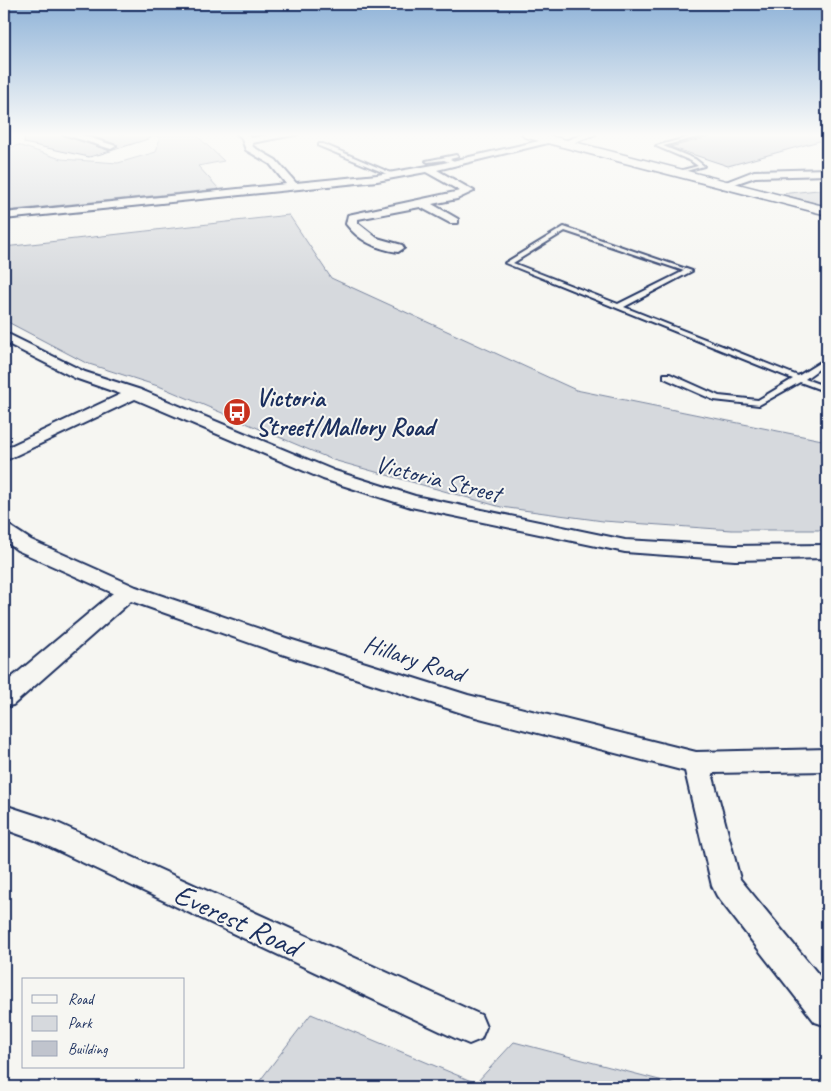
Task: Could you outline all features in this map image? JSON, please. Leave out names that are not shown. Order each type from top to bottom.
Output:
[{"type":"street","points":[[4,216],[303,185]]},
{"type":"street","points":[[398,248],[386,247],[370,241],[352,224],[352,217],[452,197],[469,191],[459,185]]},
{"type":"street","points":[[723,185],[827,211]]},
{"type":"street","points":[[421,203],[454,221]]},
{"type":"street","name":"Victoria Street","points":[[4,336],[80,374],[135,393],[329,475],[411,501],[624,546],[735,553],[827,552]]},
{"type":"street","points":[[4,456],[135,393]]},
{"type":"street","name":"Hillary Road","points":[[4,531],[24,545],[128,592],[281,645],[468,705],[696,763],[827,760]]},
{"type":"street","points":[[4,698],[128,592]]},
{"type":"street","points":[[696,763],[727,886],[827,1010]]},
{"type":"street","name":"Everest Road","points":[[4,817],[43,830],[469,1027]]},
{"type":"lane","points":[[620,306],[689,271],[564,229],[508,263],[827,390]]},
{"type":"lane","points":[[668,376],[717,398],[759,403],[827,360]]},
{"type":"green space","points":[[4,185],[215,185],[219,189],[4,211]]},
{"type":"green space","points":[[827,189],[827,206],[780,194]]},
{"type":"green space","points":[[289,215],[331,278],[576,390],[827,441],[827,530],[732,530],[603,521],[501,507],[333,460],[161,387],[86,363],[4,320],[4,247]]},
{"type":"green space","points":[[311,1014],[476,1083],[514,1042],[686,1087],[255,1087]]},
{"type":"place","name":"Victoria Street/Mallory Road","points":[[237,412]]}]
